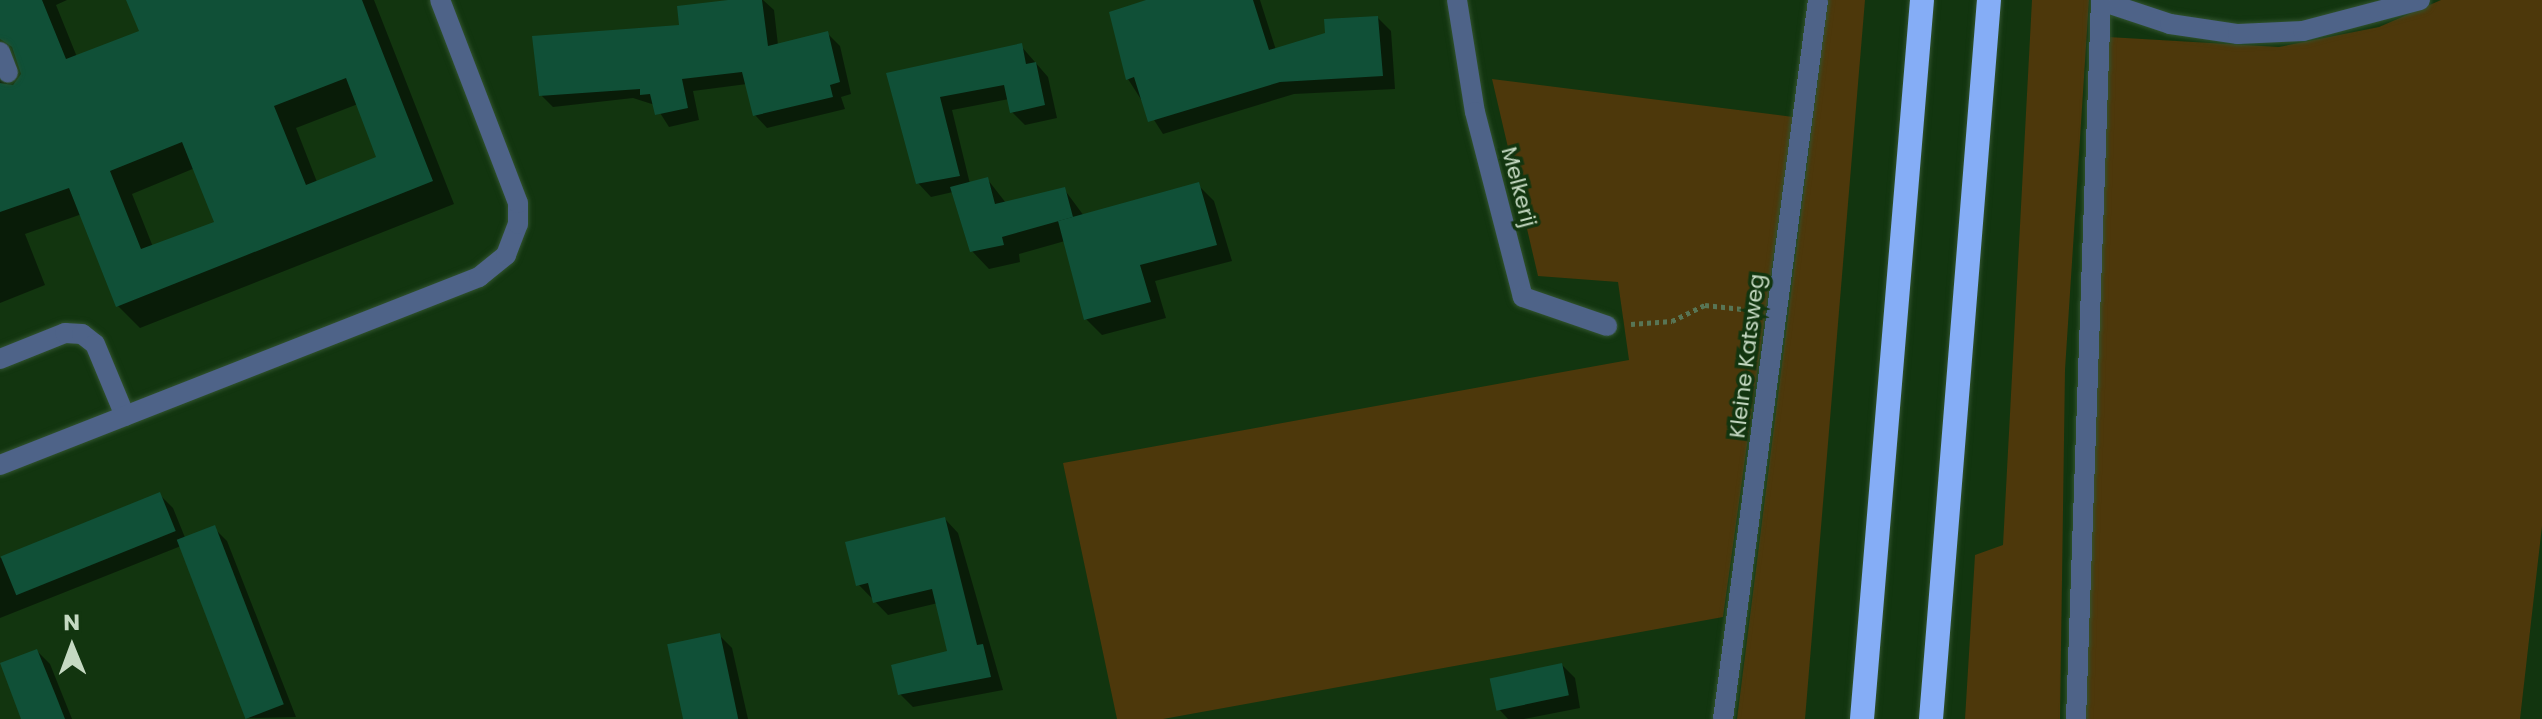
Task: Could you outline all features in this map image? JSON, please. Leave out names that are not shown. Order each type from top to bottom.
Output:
[{"type":"highway","points":[[1862,719],[1922,0]]},
{"type":"highway","points":[[1931,719],[1989,0]]},
{"type":"street","points":[[0,465],[479,277],[506,255],[518,224],[518,203],[440,0]]},
{"type":"street","name":"Melkerij","points":[[1457,0],[1475,112],[1523,297],[1607,326]]},
{"type":"street","name":"Kleine Katsweg","points":[[1723,719],[1818,0]]},
{"type":"street","points":[[2076,719],[2101,1],[2170,24],[2238,34],[2303,31],[2420,0]]},
{"type":"street","points":[[0,52],[8,73]]},
{"type":"street","points":[[0,359],[65,333],[82,334],[95,344],[125,416]]},
{"type":"path","points":[[1607,326],[1672,321],[1705,305],[1723,304],[1776,317]]},
{"type":"shaded area","points":[[1828,0],[1865,0],[1805,719],[1737,719]]},
{"type":"shaded area","points":[[2032,0],[2089,0],[2065,370],[2060,719],[1965,719],[1975,555],[2003,545]]},
{"type":"shaded area","points":[[2441,0],[2542,0],[2542,526],[2520,719],[2085,719],[2108,37],[2279,47],[2379,27]]},
{"type":"shaded area","points":[[1492,79],[1793,117],[1723,617],[1163,719],[1117,719],[1063,463],[1629,360],[1618,282],[1538,276]]},
{"type":"building","points":[[0,0],[42,0],[66,59],[139,31],[126,0],[362,0],[433,181],[116,307],[69,188],[0,212],[0,83],[13,85],[21,74],[12,47],[0,39]],"holes":[[[346,78],[376,157],[306,185],[274,106]],[[182,142],[214,222],[141,249],[110,171]]]},
{"type":"building","points":[[762,0],[768,46],[828,31],[840,82],[830,85],[833,97],[753,116],[742,72],[682,79],[688,108],[655,115],[650,94],[640,95],[640,89],[539,96],[532,36],[679,25],[677,6]]},
{"type":"building","points":[[1146,0],[1253,0],[1269,50],[1325,33],[1324,19],[1378,16],[1383,76],[1280,82],[1148,122],[1134,77],[1126,80],[1109,12]]},
{"type":"building","points":[[1022,43],[1026,64],[1036,62],[1045,105],[1010,113],[1004,85],[940,97],[960,176],[916,184],[886,73]]},
{"type":"building","points":[[988,177],[995,204],[1065,187],[1073,217],[1002,237],[1004,245],[970,252],[950,187]]},
{"type":"building","points":[[1199,182],[1217,245],[1140,265],[1151,302],[1084,320],[1058,221]]},
{"type":"building","points":[[160,492],[176,531],[16,595],[1,556]]},
{"type":"building","points":[[945,517],[977,645],[983,644],[991,677],[898,695],[891,665],[947,651],[932,589],[873,603],[868,583],[856,586],[845,542]]},
{"type":"building","points":[[215,525],[284,704],[246,719],[177,540]]},
{"type":"building","points":[[720,633],[738,719],[683,719],[667,644]]},
{"type":"building","points":[[37,649],[65,719],[21,719],[0,663]]},
{"type":"building","points":[[1562,663],[1569,695],[1496,711],[1490,678]]}]
